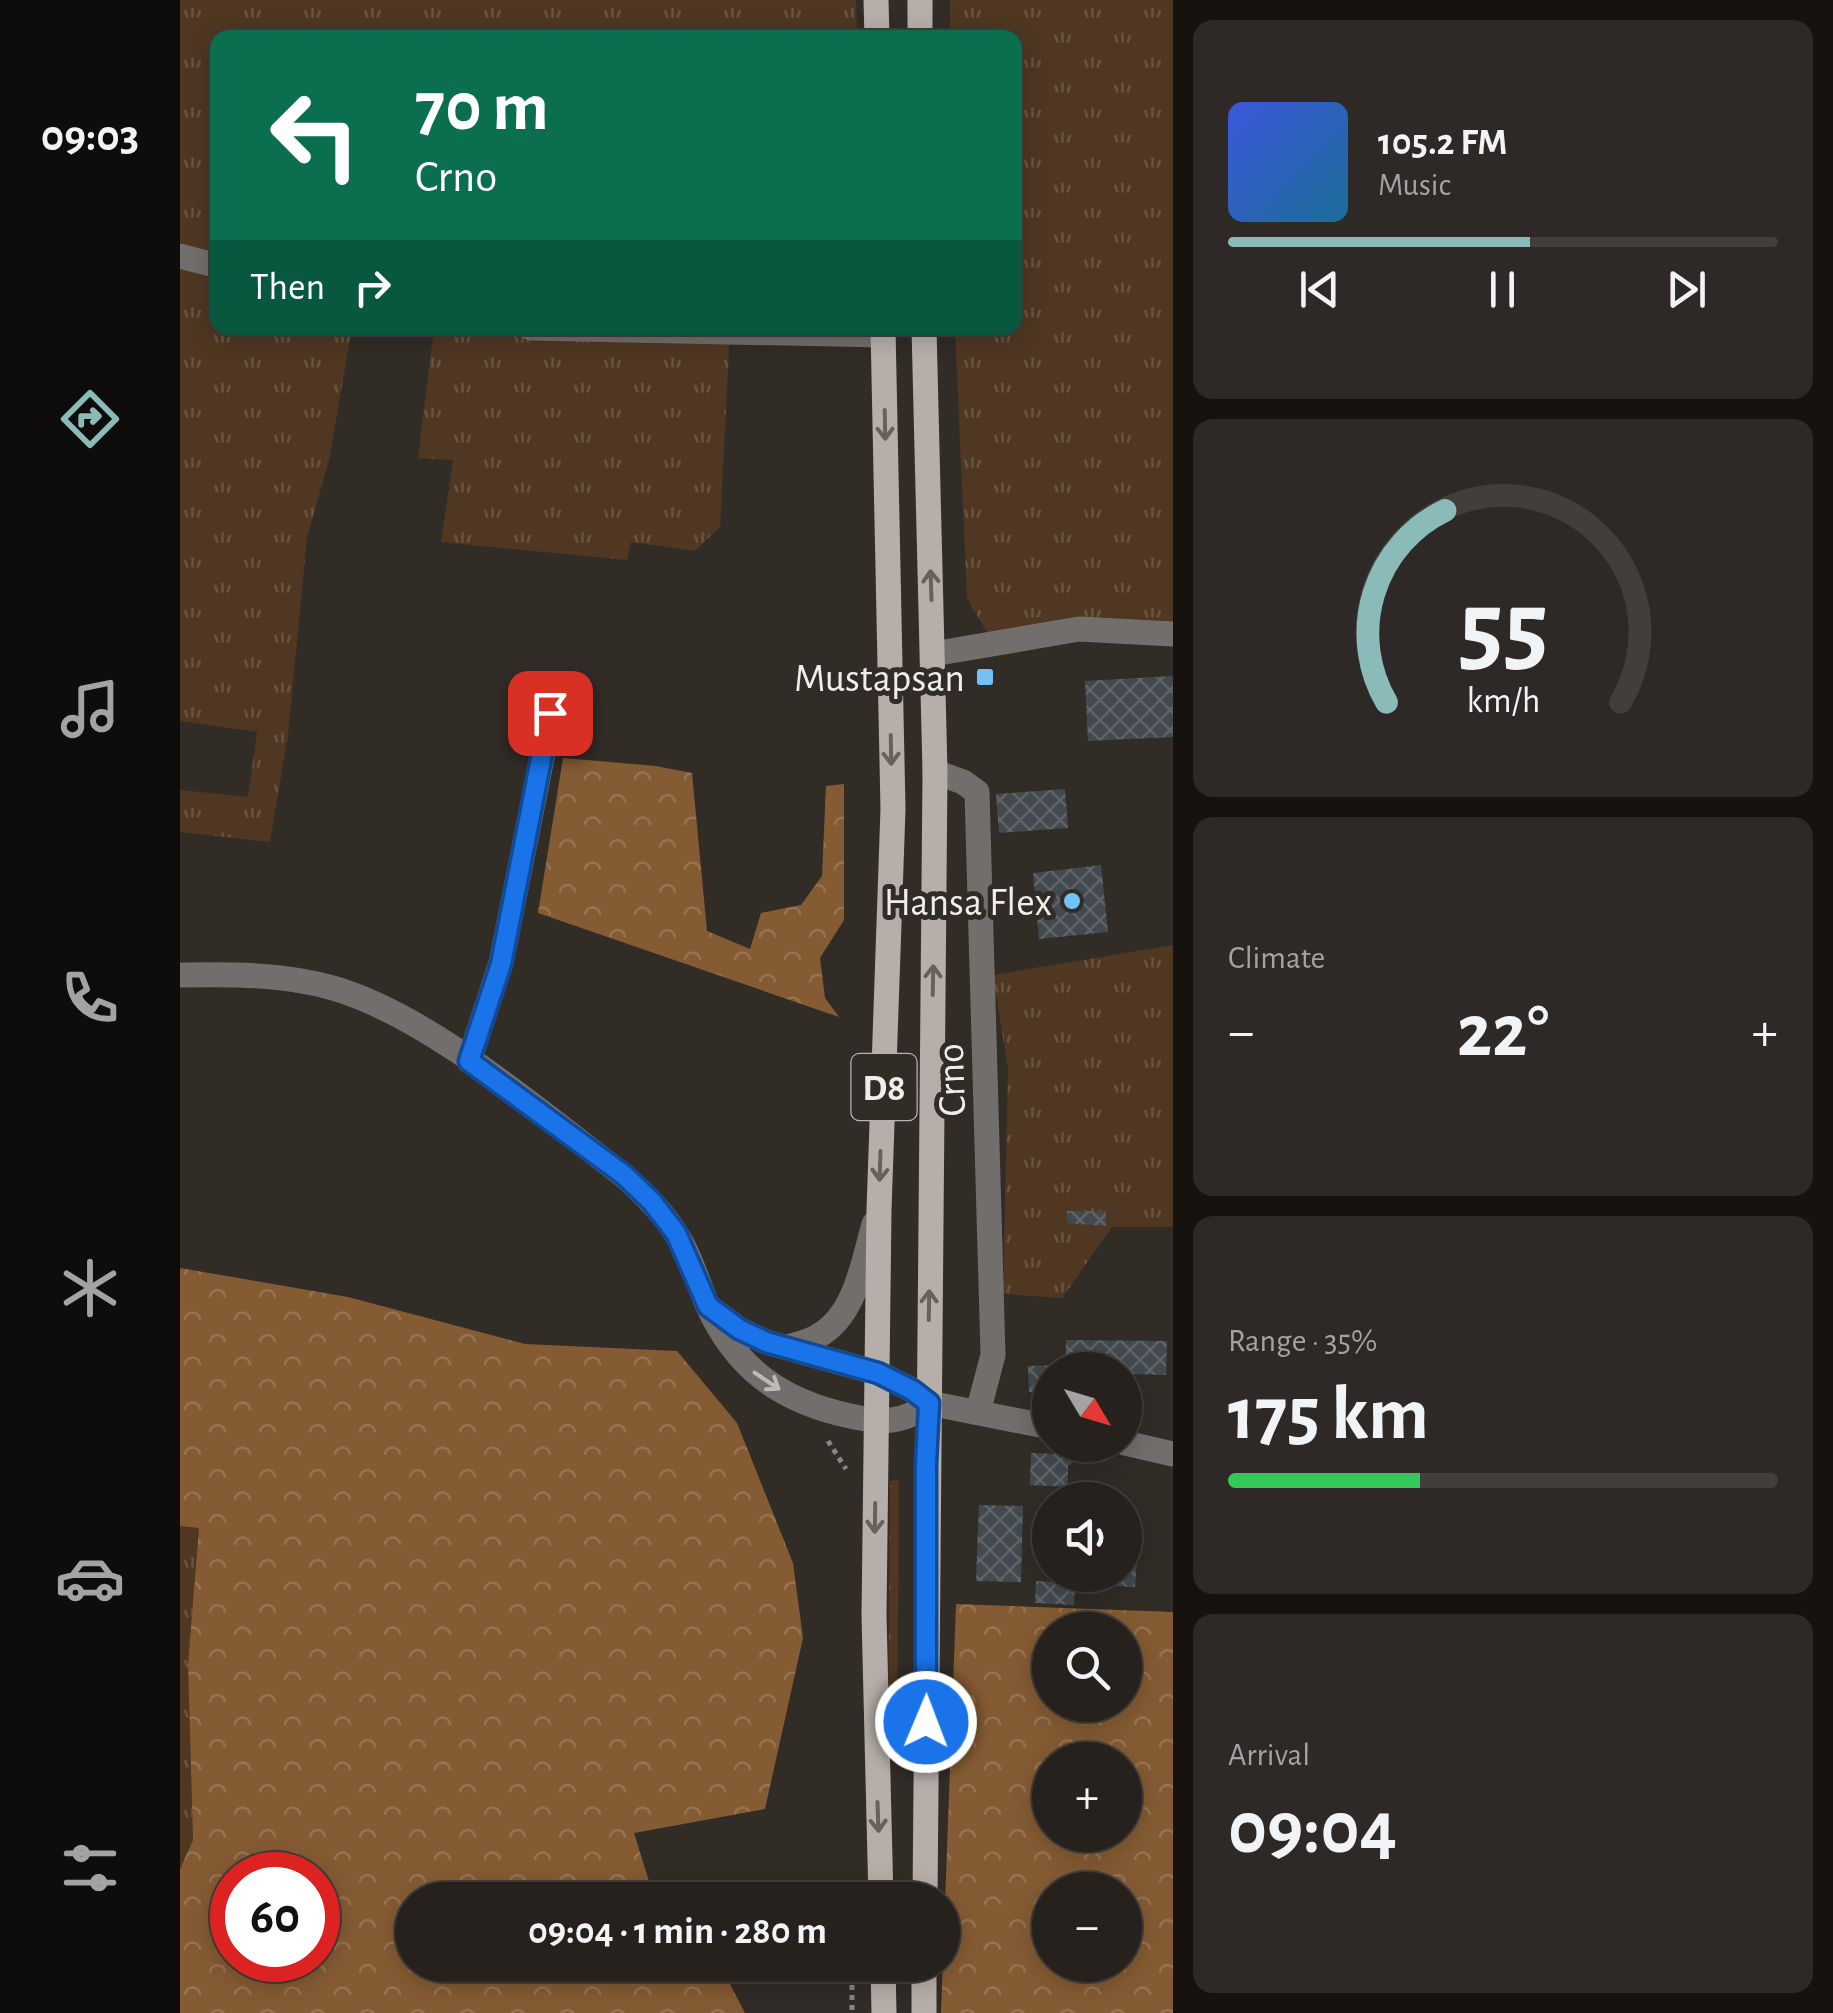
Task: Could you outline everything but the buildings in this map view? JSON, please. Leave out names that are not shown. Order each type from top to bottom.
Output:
[{"type":"main road","points":[[876,0],[876,30]]},
{"type":"main road","points":[[920,0],[920,30]]},
{"type":"main road","name":"D8","points":[[881,1882],[874,1615],[879,1210],[892,809],[883,335]]},
{"type":"main road","name":"D8","points":[[924,335],[935,772],[924,1882]]},
{"type":"main road","points":[[883,1982],[884,2013]]},
{"type":"main road","points":[[924,1982],[924,2013]]},
{"type":"street","points":[[180,256],[210,264]]},
{"type":"street","points":[[933,654],[1079,629],[1173,634]]},
{"type":"street","points":[[469,1061],[501,964],[550,713]]},
{"type":"street","name":"Crno","points":[[935,772],[978,792],[993,1355],[978,1412]]},
{"type":"street","points":[[180,975],[243,974],[332,988],[420,1028],[624,1175],[652,1202],[676,1233],[723,1338],[743,1364],[774,1388],[834,1412],[877,1422],[916,1414],[929,1403]]},
{"type":"street","points":[[788,1347],[818,1337],[837,1321],[858,1280],[879,1210]]},
{"type":"street","points":[[708,1306],[739,1329],[766,1342],[878,1373],[929,1403],[1032,1424]]},
{"type":"street","points":[[1142,1447],[1173,1454]]},
{"type":"path","points":[[852,1982],[852,2013]]},
{"type":"green space","points":[[180,0],[856,0],[857,30],[210,30],[210,335],[351,335],[329,460],[307,538],[288,735],[270,842],[180,832],[180,790],[248,797],[257,732],[180,721]]},
{"type":"green space","points":[[950,0],[1173,0],[1173,634],[995,646],[967,598],[955,335],[1022,335],[1022,30],[950,30]]},
{"type":"green space","points":[[433,335],[730,335],[720,527],[695,551],[631,542],[627,560],[441,542],[453,460],[418,458]]},
{"type":"green space","points":[[563,758],[692,773],[707,931],[750,949],[761,913],[801,905],[822,876],[826,786],[844,784],[844,920],[820,958],[825,998],[839,1017],[538,913]]},
{"type":"green space","points":[[1173,945],[1173,1227],[1112,1227],[1062,1298],[1003,1294],[1008,1069],[993,975]]},
{"type":"green space","points":[[180,1268],[348,1297],[525,1344],[677,1351],[737,1423],[793,1563],[803,1638],[765,1809],[634,1833],[649,1882],[395,1882],[395,1982],[729,1982],[745,2013],[180,2013],[180,1869],[193,1840],[188,1664],[199,1528],[180,1526]]},
{"type":"green space","points":[[899,1480],[897,1755],[888,1753],[890,1481]]},
{"type":"green space","points":[[180,1526],[199,1528],[188,1664],[193,1840],[180,1869]]},
{"type":"green space","points":[[956,1604],[1173,1612],[1173,2013],[941,2013],[942,1982],[960,1982],[960,1882],[946,1882]]},
{"type":"place","name":"Mustapsan","points":[[985,677]]},
{"type":"place","name":"Hansa Flex","points":[[1072,901]]},
{"type":"route","points":[[550,713],[501,964],[469,1061],[624,1175],[652,1202],[676,1233],[708,1306],[739,1329],[766,1342],[878,1373],[929,1403],[926,1722]]}]
